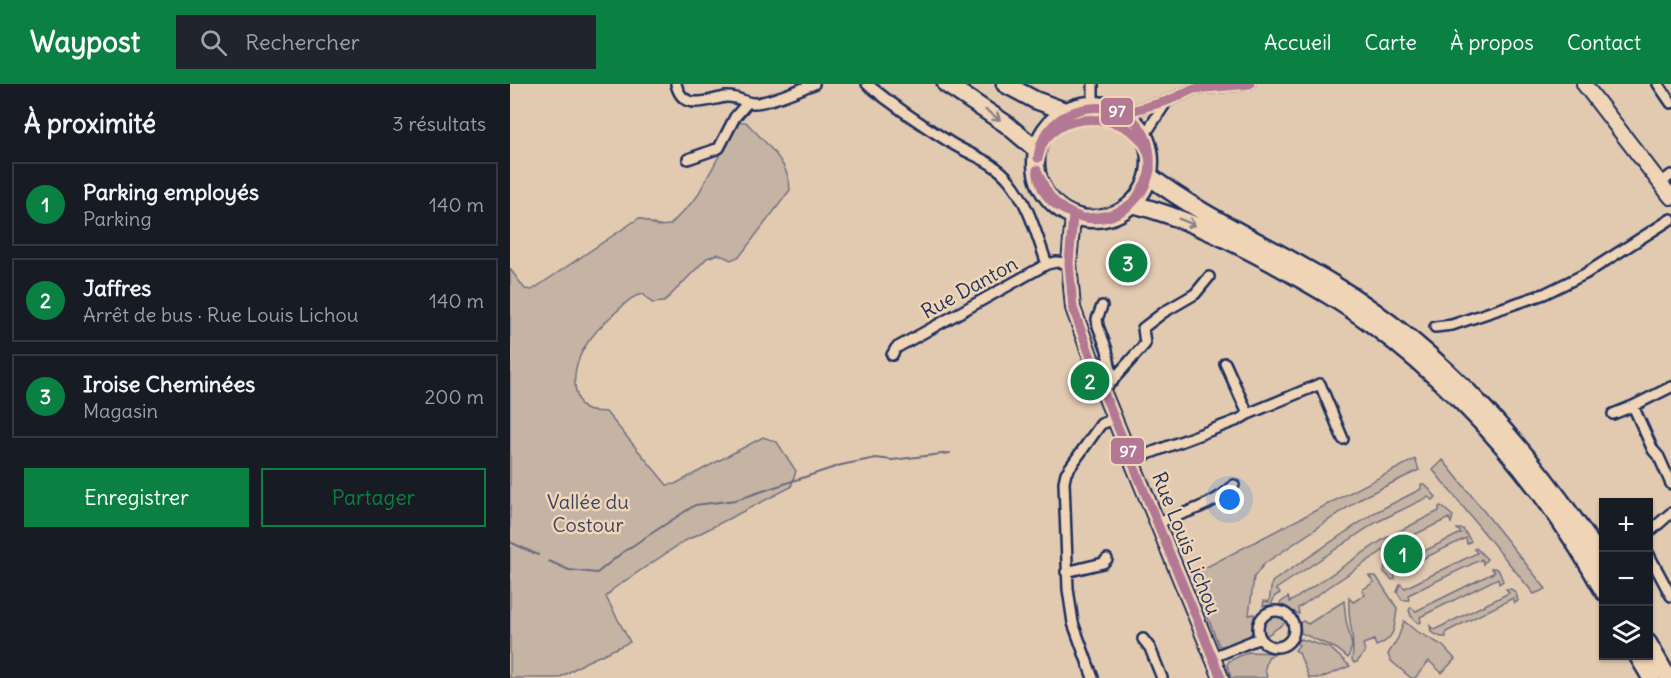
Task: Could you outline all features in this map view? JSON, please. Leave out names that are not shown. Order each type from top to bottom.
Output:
[{"type":"highway","points":[[946,84],[1006,124],[1036,150]]},
{"type":"highway","points":[[1005,84],[1035,100],[1065,111]]},
{"type":"highway","points":[[1093,104],[1109,106],[1124,113],[1136,123],[1144,136],[1151,162],[1149,176],[1143,191],[1132,204],[1119,213],[1104,218],[1088,219],[1073,216],[1059,208],[1043,190],[1035,166],[1036,150],[1050,124],[1065,111],[1093,104]]},
{"type":"highway","points":[[1149,176],[1177,197],[1293,261],[1376,312],[1452,375],[1497,421],[1536,467],[1599,555]]},
{"type":"highway","points":[[1132,204],[1158,210],[1248,250],[1307,283],[1370,323],[1447,386],[1510,456],[1569,532],[1599,583]]},
{"type":"highway","points":[[1653,652],[1668,678]]},
{"type":"highway","points":[[1640,660],[1651,678]]},
{"type":"main road","points":[[1584,84],[1666,179],[1671,197]]},
{"type":"main road","name":"Rue Louis Lichou","points":[[1073,216],[1069,264],[1073,308],[1108,386],[1115,419],[1221,678]]},
{"type":"street","points":[[676,84],[681,97],[696,103],[737,97],[755,103],[814,84]]},
{"type":"street","points":[[867,84],[951,144],[1002,172],[1022,201],[1047,264]]},
{"type":"street","points":[[1093,84],[1093,104]]},
{"type":"street","points":[[1124,113],[1167,101],[1194,89],[1250,84]]},
{"type":"street","points":[[1658,84],[1671,103]]},
{"type":"street","points":[[1144,136],[1167,101]]},
{"type":"street","points":[[688,159],[719,148],[735,117],[748,102]]},
{"type":"street","points":[[1436,327],[1452,325],[1544,294],[1585,274],[1671,219]]},
{"type":"street","name":"Rue Danton","points":[[892,355],[896,348],[1047,264],[1056,262],[1069,264]]},
{"type":"street","points":[[1108,386],[1145,344],[1143,328],[1164,312],[1195,294],[1209,277]]},
{"type":"street","points":[[1102,306],[1097,319],[1107,350],[1108,386]]},
{"type":"street","points":[[1225,363],[1248,414]]},
{"type":"street","points":[[1132,460],[1238,420],[1320,384],[1343,439]]},
{"type":"street","points":[[1613,414],[1671,387]]},
{"type":"street","points":[[1633,406],[1671,484]]},
{"type":"street","points":[[1093,678],[1073,623],[1066,572],[1064,482],[1066,472],[1101,424],[1115,419]]},
{"type":"street","points":[[1158,523],[1224,496],[1234,485]]},
{"type":"street","points":[[1653,529],[1671,513]]},
{"type":"street","points":[[1066,572],[1107,559]]},
{"type":"street","points":[[1653,563],[1671,596]]},
{"type":"street","points":[[1277,610],[1291,618],[1294,633],[1286,644],[1269,646],[1260,638],[1258,622],[1266,613],[1277,610]]},
{"type":"street","points":[[1213,657],[1260,638]]},
{"type":"street","points":[[1143,639],[1150,648],[1162,678]]},
{"type":"green space","name":"Vallée du Costour","points":[[740,122],[746,122],[781,161],[786,170],[790,190],[740,256],[731,260],[718,254],[707,258],[664,302],[652,303],[643,294],[625,303],[590,339],[579,359],[575,383],[583,408],[589,411],[606,412],[667,485],[675,484],[763,437],[777,442],[796,471],[791,487],[683,542],[613,589],[606,597],[630,642],[586,662],[559,678],[510,678],[510,269],[525,289],[532,290],[639,218],[658,226],[670,225],[696,198],[735,127]]},
{"type":"green space","points":[[1415,459],[1419,470],[1363,497],[1264,564],[1254,577],[1249,615],[1254,614],[1251,634],[1236,643],[1219,646],[1191,575]]},
{"type":"green space","points":[[1443,460],[1546,589],[1534,594],[1433,470]]},
{"type":"green space","points":[[1421,484],[1425,484],[1436,497],[1433,500],[1428,497],[1375,523],[1276,589],[1280,593],[1275,596],[1271,605],[1263,606],[1264,601],[1269,602],[1272,582],[1374,513],[1421,489]]},
{"type":"green space","points":[[1441,506],[1453,516],[1451,523],[1449,518],[1387,548],[1298,608],[1299,614],[1280,606],[1280,603],[1288,597],[1290,602],[1384,539],[1439,511]]},
{"type":"green space","points":[[1457,529],[1463,529],[1471,541],[1467,544],[1466,538],[1395,572],[1395,579],[1392,580],[1384,572],[1385,565],[1390,568],[1461,533]]},
{"type":"green space","points":[[1476,548],[1487,559],[1483,564],[1482,559],[1408,595],[1409,600],[1402,600],[1397,592],[1400,584],[1405,588],[1477,553],[1474,549]]},
{"type":"green space","points":[[1491,568],[1499,571],[1503,581],[1499,584],[1498,578],[1420,617],[1421,622],[1418,623],[1411,616],[1409,610],[1411,607],[1416,611],[1495,572]]},
{"type":"green space","points":[[1369,576],[1376,576],[1397,608],[1396,621],[1387,640],[1376,646],[1374,640],[1363,644],[1365,652],[1354,663],[1349,598],[1353,602],[1365,595],[1362,590],[1374,582]]},
{"type":"green space","points":[[1506,589],[1511,589],[1516,593],[1518,601],[1515,603],[1513,598],[1446,632],[1446,637],[1431,632],[1430,626],[1434,630],[1509,593]]},
{"type":"green space","points":[[1344,601],[1352,646],[1348,658],[1337,649],[1301,633],[1300,623],[1303,621],[1308,624]]},
{"type":"green space","points":[[1275,615],[1283,617],[1286,622],[1266,636],[1263,634],[1263,624]]},
{"type":"green space","points":[[1404,621],[1416,631],[1442,645],[1455,659],[1442,673],[1429,661],[1415,678],[1411,678],[1390,660],[1388,654],[1398,638]]},
{"type":"green space","points":[[1301,639],[1330,648],[1350,666],[1321,678],[1309,678],[1299,653],[1295,650],[1299,645],[1296,643]]},
{"type":"green space","points":[[1248,652],[1278,653],[1268,657],[1265,668],[1267,678],[1231,678],[1227,665],[1229,661]]},
{"type":"waterway","points":[[549,561],[569,570],[597,573],[623,552],[695,505],[736,500],[841,465],[876,458],[892,460],[950,453]]},
{"type":"waterway","points":[[510,542],[538,555]]},
{"type":"transit line","name":"97","points":[[1124,113],[1167,101],[1194,89],[1250,84]]},
{"type":"transit line","name":"97","points":[[1038,158],[1044,137],[1057,121],[1075,111],[1095,108],[1114,110],[1132,119],[1144,135],[1150,157],[1148,180],[1136,199]]},
{"type":"transit line","name":"97","points":[[1038,158],[1045,140],[1058,129],[1074,122],[1092,120],[1110,122],[1126,128],[1139,138],[1148,152],[1149,174],[1136,199]]},
{"type":"transit line","name":"97","points":[[1037,170],[1052,199],[1064,209],[1080,217]]},
{"type":"transit line","name":"97","points":[[1037,170],[1042,188],[1051,201],[1063,210],[1080,217]]},
{"type":"transit line","name":"97","points":[[1085,218],[1113,215],[1125,209],[1136,199]]},
{"type":"transit line","name":"97","points":[[1085,218],[1113,214],[1136,199]]},
{"type":"transit line","name":"97","points":[[1073,216],[1069,263],[1073,308],[1103,391],[1221,678]]},
{"type":"place","name":"Iroise Cheminées","points":[[1128,263]]},
{"type":"place","name":"Jaffres","points":[[1090,381]]},
{"type":"place","name":"Parking employés","points":[[1403,554]]}]
